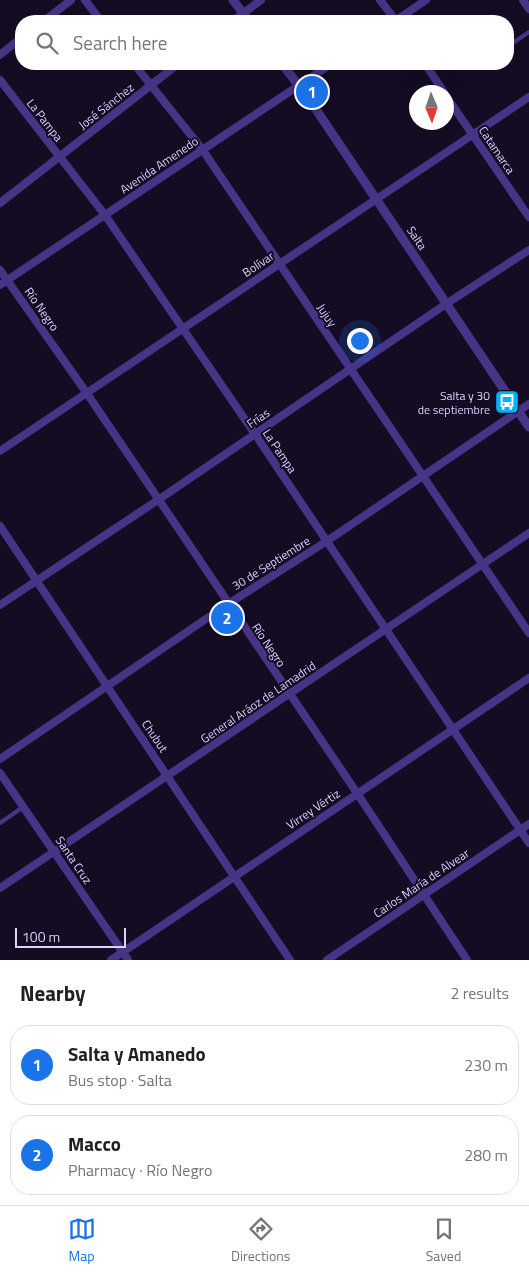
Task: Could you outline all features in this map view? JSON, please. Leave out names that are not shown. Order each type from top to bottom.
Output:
[{"type":"street","points":[[52,15],[71,0]]},
{"type":"street","points":[[85,0],[96,15]]},
{"type":"street","points":[[233,0],[244,15]]},
{"type":"street","points":[[248,15],[261,0]]},
{"type":"street","points":[[380,0],[391,15]]},
{"type":"street","points":[[405,15],[426,0]]},
{"type":"street","points":[[523,0],[529,9]]},
{"type":"street","points":[[0,55],[15,43]]},
{"type":"street","name":"Jujuy","points":[[139,70],[202,150],[529,633]]},
{"type":"street","name":"José Sánchez","points":[[0,203],[170,70]]},
{"type":"street","name":"Salta","points":[[287,70],[529,427]]},
{"type":"street","name":"Avenida Amenedo","points":[[0,285],[323,70]]},
{"type":"street","name":"Catamarca","points":[[429,70],[440,85]]},
{"type":"street","name":"La Pampa","points":[[0,80],[105,214],[184,328],[529,843]]},
{"type":"street","name":"Bolívar","points":[[0,451],[529,97]]},
{"type":"street","name":"Catamarca","points":[[454,106],[529,217]]},
{"type":"street","name":"Frías","points":[[0,605],[529,250]]},
{"type":"street","name":"Río Negro","points":[[0,270],[86,392],[467,960]]},
{"type":"street","name":"30 de Septiembre","points":[[0,759],[228,604],[327,541],[529,404]]},
{"type":"street","name":"Chubut","points":[[0,526],[290,960]]},
{"type":"street","name":"General Aráoz de Lamadrid","points":[[0,888],[529,533]]},
{"type":"street","name":"Virrey Vértiz","points":[[111,960],[529,678]]},
{"type":"street","name":"Santa Cruz","points":[[0,773],[128,960]]},
{"type":"street","name":"Carlos María de Alvear","points":[[326,960],[529,824]]},
{"type":"lane","points":[[514,43],[529,32]]},
{"type":"lane","points":[[0,822],[23,806]]},
{"type":"place","name":"Salta y Amanedo","points":[[312,92]]},
{"type":"place","name":"Salta y 30 de septiembre","points":[[507,402]]},
{"type":"place","name":"Macco","points":[[227,618]]}]
